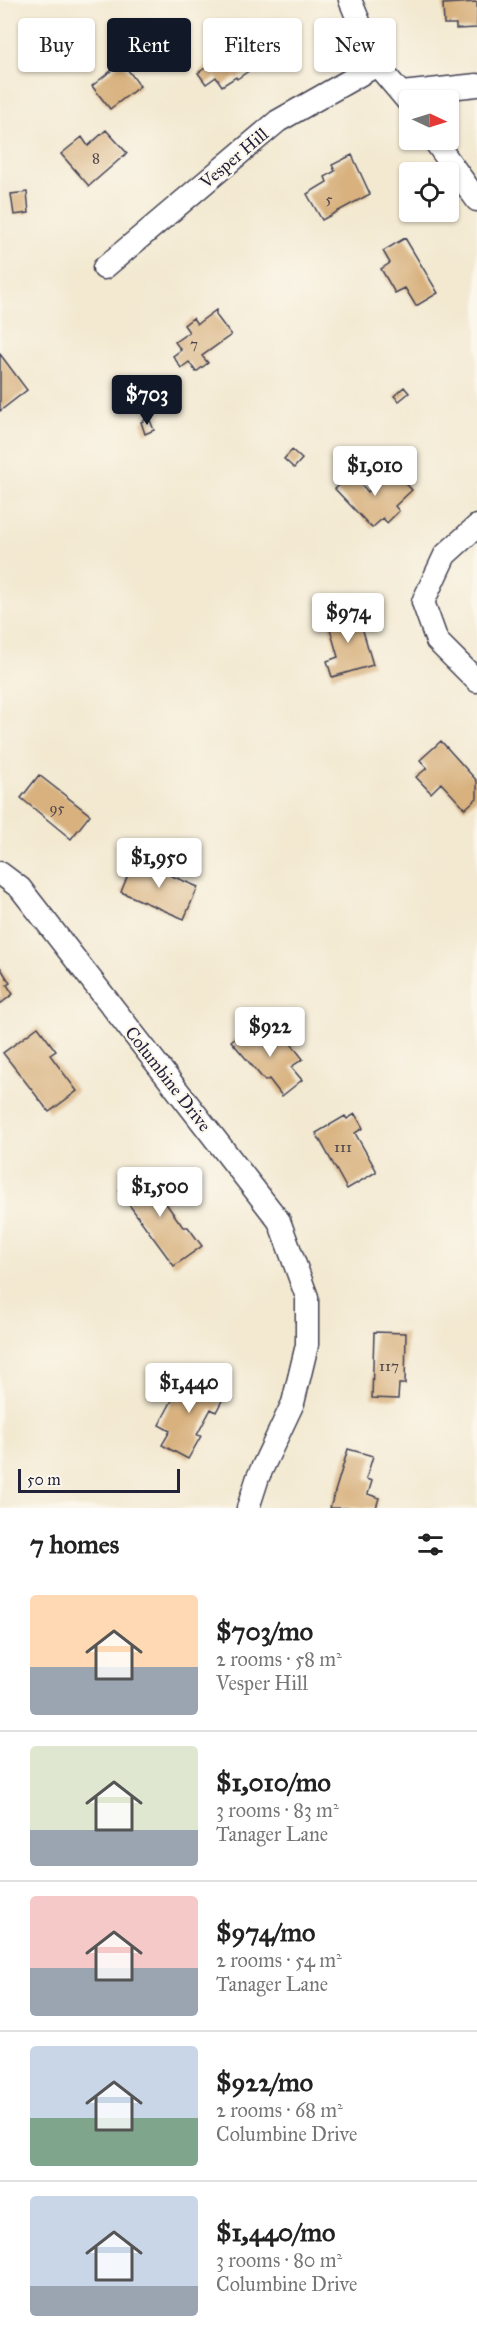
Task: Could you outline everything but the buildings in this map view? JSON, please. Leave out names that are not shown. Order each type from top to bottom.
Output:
[{"type":"street","points":[[350,0],[357,18]]},
{"type":"street","name":"Vesper Hill","points":[[104,268],[278,121],[365,72]]},
{"type":"street","points":[[383,72],[399,91]]},
{"type":"street","points":[[452,90],[477,85]]},
{"type":"street","points":[[441,150],[477,200]]},
{"type":"street","points":[[477,526],[446,555],[423,603],[436,641],[477,681]]},
{"type":"street","name":"Columbine Drive","points":[[0,873],[20,888],[279,1221],[307,1297],[307,1345],[293,1403],[258,1477],[248,1508]]}]
